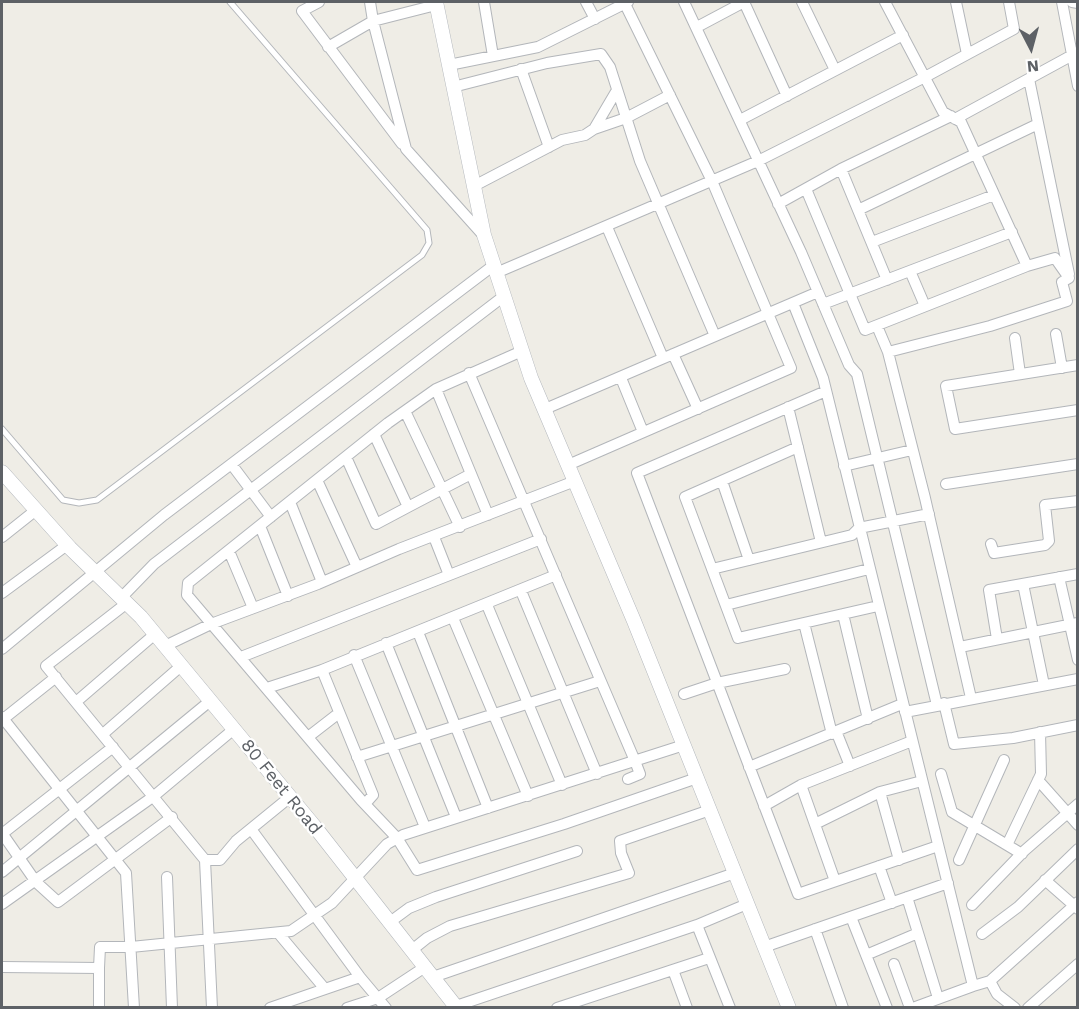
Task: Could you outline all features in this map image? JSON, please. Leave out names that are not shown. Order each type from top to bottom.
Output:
[{"type":"street","points":[[318,2],[302,12],[406,149],[484,235]]},
{"type":"street","points":[[370,2],[406,149]]},
{"type":"street","points":[[484,2],[493,56]]},
{"type":"street","points":[[586,2],[595,19]]},
{"type":"street","points":[[449,65],[538,47],[626,2],[712,181],[791,368],[568,465]]},
{"type":"street","points":[[684,2],[824,304],[849,365],[857,374],[892,521],[940,704],[954,744],[982,743],[1077,724]]},
{"type":"street","points":[[697,27],[744,2],[787,96]]},
{"type":"street","points":[[802,2],[835,70]]},
{"type":"street","points":[[885,2],[944,112],[961,122],[1028,266]]},
{"type":"street","points":[[956,2],[967,54]]},
{"type":"street","points":[[2,649],[164,515],[495,269],[607,227],[758,161],[925,77],[1014,29],[1009,2]]},
{"type":"street","points":[[1062,2],[1075,54],[1077,86]]},
{"type":"street","points":[[1072,2],[1077,3]]},
{"type":"street","points":[[328,47],[373,21],[436,3],[484,235],[522,351],[789,1008]]},
{"type":"street","points":[[740,120],[903,35]]},
{"type":"street","points":[[453,87],[521,69],[601,54],[610,67],[626,118],[659,205],[715,336]]},
{"type":"street","points":[[778,204],[841,170],[953,117],[1075,54]]},
{"type":"street","points":[[521,69],[549,147]]},
{"type":"street","points":[[1029,79],[1070,278]]},
{"type":"street","points":[[594,129],[617,90]]},
{"type":"street","points":[[474,186],[562,140],[585,135],[594,129],[626,118],[670,95]]},
{"type":"street","points":[[858,210],[1038,124]]},
{"type":"street","points":[[841,170],[887,280]]},
{"type":"street","points":[[806,189],[865,330],[1028,266],[1055,258],[1070,278]]},
{"type":"street","points":[[872,243],[994,195]]},
{"type":"street","points":[[607,227],[668,356],[698,409]]},
{"type":"street","points":[[824,304],[1012,232]]},
{"type":"street","points":[[910,271],[925,306]]},
{"type":"street","points":[[888,352],[990,326],[1067,301],[1062,282],[1070,278]]},
{"type":"street","points":[[545,409],[818,292]]},
{"type":"street","points":[[212,1008],[205,860],[46,666],[124,600],[154,564],[504,296]]},
{"type":"street","points":[[793,303],[826,391],[973,986]]},
{"type":"street","points":[[877,326],[888,352],[929,514],[971,698]]},
{"type":"street","points":[[1056,334],[1062,368]]},
{"type":"street","points":[[1015,338],[1020,374]]},
{"type":"street","points":[[522,351],[436,389],[405,411],[188,582],[187,595],[365,804],[398,838],[417,870],[564,824],[697,778]]},
{"type":"street","points":[[1077,366],[946,386],[955,429],[1077,410]]},
{"type":"street","points":[[470,373],[635,761],[640,774],[628,779]]},
{"type":"street","points":[[621,378],[643,432]]},
{"type":"street","points":[[436,389],[488,515]]},
{"type":"street","points":[[826,391],[638,473],[798,894],[938,846]]},
{"type":"street","points":[[788,407],[821,542]]},
{"type":"street","points":[[405,411],[460,527]]},
{"type":"street","points":[[374,434],[408,507]]},
{"type":"street","points":[[798,447],[685,497],[738,638],[878,606]]},
{"type":"street","points":[[844,465],[912,450]]},
{"type":"street","points":[[346,457],[376,525],[471,474]]},
{"type":"street","points":[[945,484],[1077,464]]},
{"type":"street","points":[[232,465],[271,517]]},
{"type":"street","name":"80 Feet Road","points":[[3,477],[155,634],[290,797],[457,1007]]},
{"type":"street","points":[[317,480],[357,567]]},
{"type":"street","points":[[165,646],[211,624],[288,596],[575,481]]},
{"type":"street","points":[[722,481],[749,560]]},
{"type":"street","points":[[991,544],[994,553],[1045,545],[1049,541],[1045,506],[1077,501]]},
{"type":"street","points":[[290,502],[322,582]]},
{"type":"street","points":[[2,537],[36,510]]},
{"type":"street","points":[[712,569],[852,535],[859,528],[929,514]]},
{"type":"street","points":[[260,526],[288,596]]},
{"type":"street","points":[[434,537],[449,575]]},
{"type":"street","points":[[241,657],[541,538]]},
{"type":"street","points":[[2,593],[67,545]]},
{"type":"street","points":[[229,551],[253,609]]},
{"type":"street","points":[[726,605],[869,569]]},
{"type":"street","points":[[998,639],[989,590],[1077,574]]},
{"type":"street","points":[[267,688],[322,670],[354,655],[487,605],[556,575]]},
{"type":"street","points":[[1059,577],[1073,624],[1077,660]]},
{"type":"street","points":[[1023,584],[1044,685]]},
{"type":"street","points":[[521,591],[597,774]]},
{"type":"street","points":[[487,605],[562,785]]},
{"type":"street","points":[[843,614],[868,719]]},
{"type":"street","points":[[453,618],[528,796]]},
{"type":"street","points":[[804,623],[834,733],[850,766]]},
{"type":"street","points":[[960,647],[1073,624]]},
{"type":"street","points":[[418,632],[488,808]]},
{"type":"street","points":[[76,702],[155,634]]},
{"type":"street","points":[[386,643],[456,818]]},
{"type":"street","points":[[354,655],[425,827]]},
{"type":"street","points":[[103,734],[182,666]]},
{"type":"street","points":[[684,694],[717,683],[785,669]]},
{"type":"street","points":[[322,670],[373,795],[365,804]]},
{"type":"street","points":[[56,677],[2,719],[126,873],[134,1008]]},
{"type":"street","points":[[749,767],[868,719],[903,708],[940,704],[1077,679]]},
{"type":"street","points":[[357,758],[423,735],[600,681]]},
{"type":"street","points":[[2,872],[210,701]]},
{"type":"street","points":[[308,736],[339,713]]},
{"type":"street","points":[[2,904],[98,838],[154,796],[234,729]]},
{"type":"street","points":[[1007,845],[1041,774],[1040,732]]},
{"type":"street","points":[[764,806],[801,785],[912,741]]},
{"type":"street","points":[[99,1008],[100,947],[170,944],[291,931],[332,903],[387,844],[398,838],[425,827],[684,745]]},
{"type":"street","points":[[113,747],[2,834],[36,882],[58,902],[171,817]]},
{"type":"street","points":[[959,860],[1004,760]]},
{"type":"street","points":[[941,774],[952,812],[1022,854]]},
{"type":"street","points":[[1038,780],[1077,825]]},
{"type":"street","points":[[815,824],[880,792],[922,781]]},
{"type":"street","points":[[801,785],[835,881]]},
{"type":"street","points":[[880,792],[899,860]]},
{"type":"street","points":[[205,860],[220,860],[251,829],[290,797]]},
{"type":"street","points":[[972,905],[1022,854],[1077,804]]},
{"type":"street","points":[[412,950],[450,926],[629,873],[621,854],[620,841],[710,810]]},
{"type":"street","points":[[251,829],[313,916],[386,1008]]},
{"type":"street","points":[[982,934],[1001,922],[1077,849]]},
{"type":"street","points":[[390,922],[409,908],[436,897],[578,851]]},
{"type":"street","points":[[879,866],[892,903]]},
{"type":"street","points":[[347,1008],[378,998],[429,972],[735,873]]},
{"type":"street","points":[[167,877],[172,1008]]},
{"type":"street","points":[[894,964],[911,1008],[990,981],[1076,906],[1045,880]]},
{"type":"street","points":[[764,946],[948,883]]},
{"type":"street","points":[[907,897],[938,998]]},
{"type":"street","points":[[457,1007],[697,925],[747,904]]},
{"type":"street","points":[[851,917],[887,1008]]},
{"type":"street","points":[[697,925],[730,1008]]},
{"type":"street","points":[[814,929],[843,1008]]},
{"type":"street","points":[[866,955],[918,933]]},
{"type":"street","points":[[279,934],[325,989]]},
{"type":"street","points":[[557,1008],[581,1004],[709,958]]},
{"type":"street","points":[[1028,1008],[1077,964]]},
{"type":"street","points":[[2,967],[99,968]]},
{"type":"street","points":[[673,970],[684,1007]]},
{"type":"street","points":[[270,1008],[360,977]]},
{"type":"street","points":[[990,981],[997,994],[1015,1008]]},
{"type":"lane","points":[[2,429],[63,500],[79,503],[97,500],[422,255],[429,243],[427,230],[230,2]]}]
